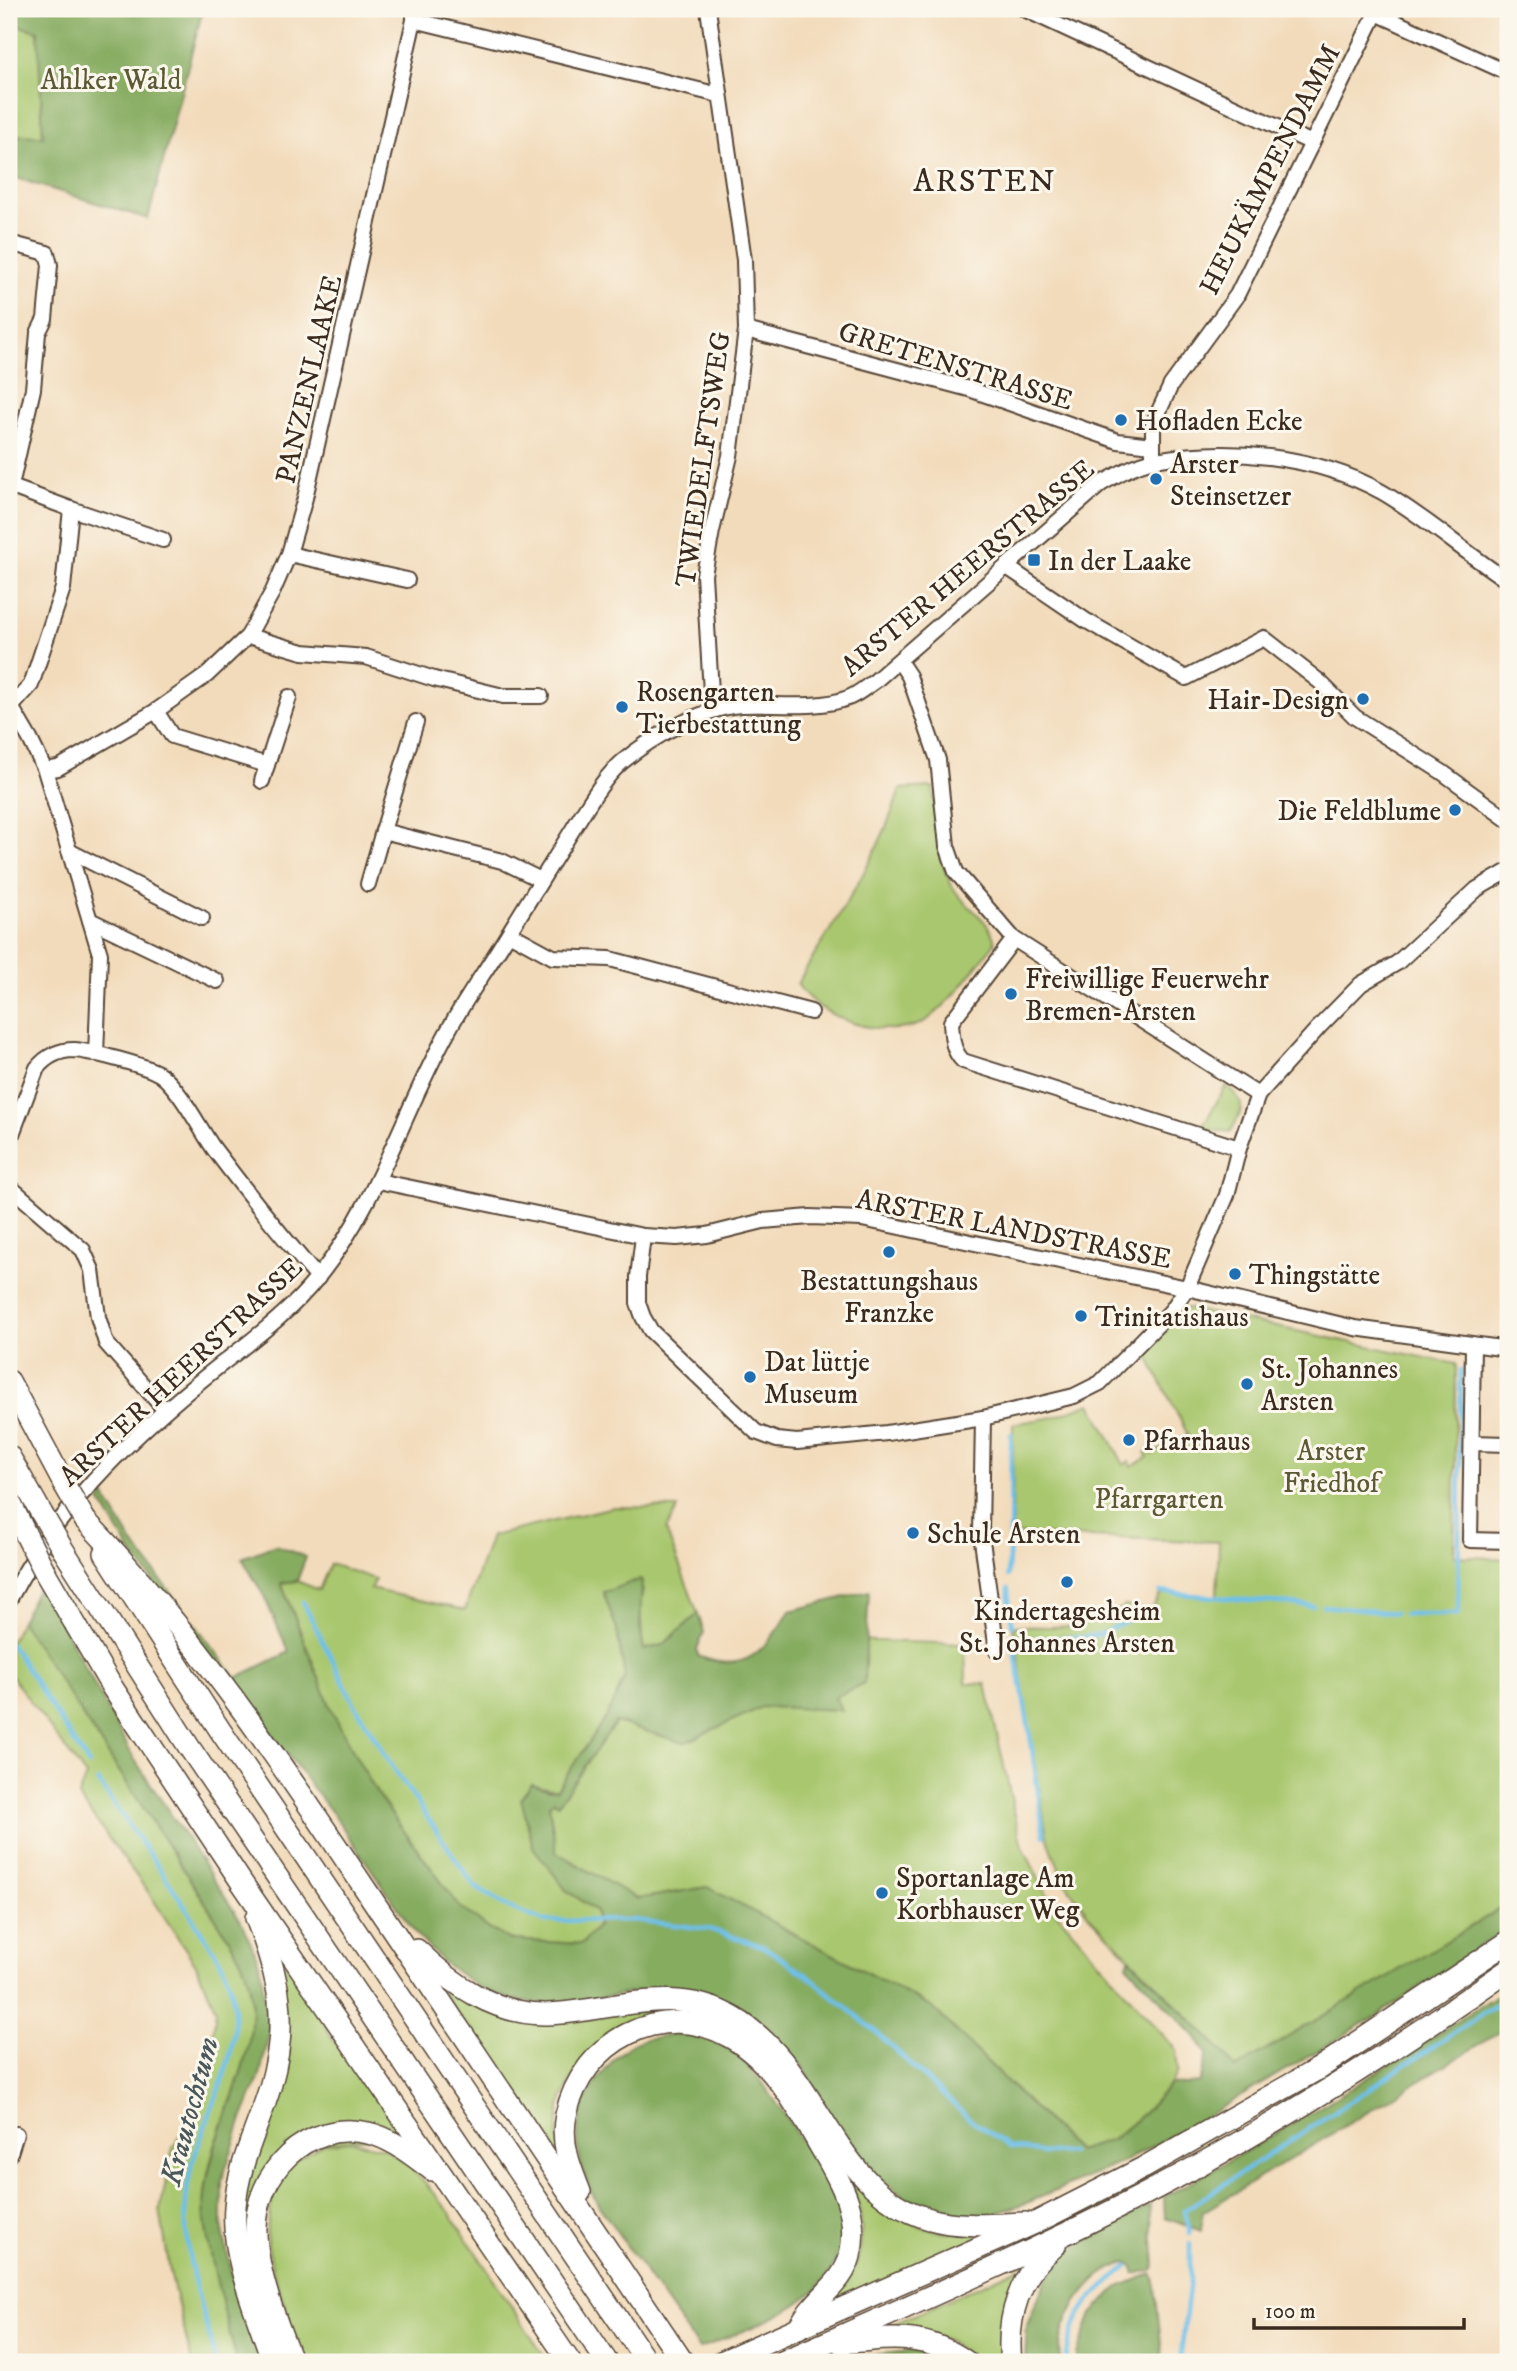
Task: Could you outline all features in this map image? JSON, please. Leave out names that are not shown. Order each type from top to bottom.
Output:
[{"type":"highway","points":[[9,1381],[64,1484],[127,1589],[648,2362]]},
{"type":"highway","points":[[9,1456],[62,1548],[197,1758],[607,2362]]},
{"type":"highway","points":[[9,1500],[79,1634],[112,1686],[242,1883],[570,2362]]},
{"type":"highway","points":[[85,1520],[132,1568],[184,1630],[279,1760],[683,2362]]},
{"type":"highway","points":[[242,1883],[272,1958],[282,2023],[271,2084],[242,2164],[235,2209],[235,2235],[240,2260],[273,2362]]},
{"type":"highway","points":[[389,1924],[450,1981],[478,1998],[510,2009],[544,2014],[665,1999],[733,2017],[774,2048],[793,2071],[852,2164],[874,2189],[892,2202],[932,2220],[973,2225],[1035,2223]]},
{"type":"highway","points":[[721,2362],[1035,2223],[1150,2164],[1318,2069],[1508,1942]]},
{"type":"highway","points":[[782,2362],[1085,2225],[1154,2189],[1362,2070],[1508,1970]]},
{"type":"highway","points":[[598,2236],[567,2159],[564,2136],[566,2115],[578,2080],[592,2061],[617,2038],[641,2028],[673,2022],[701,2026],[730,2036],[777,2078],[832,2167],[852,2213],[853,2234],[849,2258],[841,2277],[797,2329]]},
{"type":"highway","points":[[292,2362],[268,2291],[259,2258],[256,2232],[261,2201],[275,2169],[282,2161],[302,2143],[317,2136],[341,2132],[367,2133],[404,2149],[449,2183]]},
{"type":"highway","points":[[1012,2362],[1010,2323],[1024,2283],[1046,2253],[1085,2225]]},
{"type":"highway","points":[[822,2344],[904,2339],[936,2344],[967,2362]]},
{"type":"street","name":"TWIEDELFTSWEG","points":[[708,9],[744,260],[746,330],[730,456],[704,575],[712,709]]},
{"type":"street","points":[[1024,9],[1312,143]]},
{"type":"street","points":[[1377,11],[1508,73]]},
{"type":"street","name":"HEUKÄMPENDAMM","points":[[1153,461],[1153,424],[1171,385],[1237,295],[1377,11]]},
{"type":"street","points":[[414,15],[719,95]]},
{"type":"street","name":"PANZENLAAKE","points":[[45,770],[58,768],[156,710],[206,675],[248,636],[273,591],[289,554],[305,498],[414,15]]},
{"type":"street","points":[[9,243],[47,253],[50,265],[45,319],[38,333],[33,389],[10,486],[163,540]]},
{"type":"street","name":"GRETENSTRASSE","points":[[746,330],[969,389],[1118,440],[1152,445]]},
{"type":"street","name":"ARSTER HEERSTRASSE","points":[[9,1600],[28,1564],[60,1518],[94,1477],[165,1409],[280,1315],[318,1278],[354,1225],[378,1181],[449,1029],[541,880],[601,785],[622,763],[656,738],[712,709],[739,705],[821,703],[848,698],[875,681],[1101,484],[1128,469],[1153,461],[1189,457],[1248,456],[1301,462],[1349,478],[1379,490],[1406,506],[1508,581]]},
{"type":"street","points":[[71,509],[63,588],[31,685],[10,704],[45,770],[100,954],[96,1055]]},
{"type":"street","points":[[289,554],[407,580]]},
{"type":"street","points":[[1007,566],[1085,620],[1186,678],[1264,638],[1320,682],[1355,717],[1442,772],[1508,820]]},
{"type":"street","points":[[248,636],[303,652],[366,657],[434,679],[503,696],[541,696]]},
{"type":"street","points":[[898,661],[908,676],[938,760],[947,846],[956,872],[1014,939],[1258,1095]]},
{"type":"street","points":[[262,781],[289,697]]},
{"type":"street","points":[[156,710],[172,736],[267,765]]},
{"type":"street","points":[[368,884],[416,722]]},
{"type":"street","points":[[383,831],[502,861],[541,880]]},
{"type":"street","points":[[69,851],[202,918]]},
{"type":"street","points":[[643,1236],[638,1303],[651,1331],[756,1432],[777,1440],[797,1442],[887,1433],[983,1418],[1074,1396],[1100,1383],[1171,1311],[1186,1288],[1227,1195],[1239,1148],[1258,1095],[1360,984],[1396,963],[1477,888],[1508,871]]},
{"type":"street","points":[[90,920],[217,981]]},
{"type":"street","points":[[509,933],[553,957],[610,959],[811,1012]]},
{"type":"street","points":[[1014,939],[951,1023],[956,1055],[963,1061],[1239,1148]]},
{"type":"street","points":[[9,1142],[37,1068],[45,1059],[58,1053],[74,1050],[140,1066],[161,1075],[213,1147],[318,1278]]},
{"type":"street","name":"ARSTER LANDSTRASSE","points":[[378,1181],[643,1236],[677,1238],[763,1222],[810,1217],[862,1219],[1186,1288],[1355,1328],[1508,1349]]},
{"type":"street","points":[[9,1186],[83,1250],[92,1270],[98,1317],[106,1343],[165,1409]]},
{"type":"street","points":[[1473,1345],[1470,1540],[1508,1541]]},
{"type":"street","points":[[983,1418],[981,1533],[997,1651]]},
{"type":"street","points":[[1472,1443],[1508,1444]]},
{"type":"street","points":[[9,2156],[16,2134]]},
{"type":"green space","name":"Ahlker Wald","points":[[9,9],[203,9],[148,219],[9,176],[9,135],[43,136],[38,31],[9,23]]},
{"type":"green space","points":[[9,23],[38,31],[43,137],[9,135]]},
{"type":"green space","points":[[933,787],[938,841],[944,869],[961,899],[989,928],[995,943],[957,991],[931,1017],[919,1024],[888,1029],[856,1024],[827,1011],[810,999],[797,984],[868,865],[900,789]]},
{"type":"green space","points":[[1226,1086],[1240,1102],[1240,1112],[1235,1124],[1230,1132],[1201,1129]]},
{"type":"green space","points":[[1185,1308],[1456,1364],[1454,1556],[1508,1559],[1508,1901],[1490,1915],[1235,2070],[1226,2055],[1089,1916],[1064,1881],[1047,1837],[1013,1626],[1057,1627],[1084,1624],[1124,1606],[1151,1610],[1161,1593],[1217,1598],[1219,1542],[1012,1534],[1013,1424],[1054,1417],[1091,1403],[1124,1465],[1129,1461],[1132,1466],[1148,1457],[1145,1453],[1149,1450],[1152,1454],[1188,1435],[1144,1349]]},
{"type":"green space","points":[[104,1495],[132,1542],[236,1678],[289,1652],[264,1596],[242,1558],[275,1545],[306,1557],[297,1581],[281,1583],[332,1711],[355,1755],[379,1797],[459,1906],[489,1929],[510,1940],[582,1944],[598,1925],[596,1911],[566,1890],[533,1847],[521,1798],[532,1784],[549,1790],[557,1789],[607,1716],[625,1677],[617,1630],[603,1592],[642,1580],[640,1628],[644,1650],[663,1645],[698,1614],[704,1632],[697,1649],[698,1656],[730,1663],[754,1655],[790,1611],[869,1591],[864,1683],[835,1697],[841,1710],[762,1707],[684,1743],[616,1722],[558,1804],[554,1801],[549,1805],[556,1852],[637,1899],[707,1887],[933,2008],[1077,2151],[1112,2140],[1144,2113],[1170,2085],[1200,2083],[1207,2053],[1194,2035],[1127,1965],[1129,1958],[1226,2055],[1235,2069],[1490,1915],[1508,1901],[1508,1927],[1380,2014],[1209,2115],[1123,2162],[992,2215],[930,2209],[906,2198],[875,2175],[833,2118],[804,2068],[787,2048],[748,2015],[709,1998],[677,1989],[649,1990],[576,2002],[544,2004],[510,1999],[478,1987],[443,1962],[416,1934],[334,1815],[133,1555],[100,1501]]},
{"type":"green space","points":[[613,1507],[678,1508],[666,1530],[698,1614],[663,1645],[643,1650],[640,1605],[643,1590],[619,1589],[604,1592],[617,1630],[625,1677],[607,1716],[557,1790],[537,1786],[566,1890],[596,1911],[598,1925],[582,1944],[510,1940],[489,1929],[459,1906],[379,1797],[332,1711],[281,1582],[297,1581],[319,1590],[330,1564],[375,1579],[370,1589],[465,1610],[491,1536]]},
{"type":"green space","points":[[40,1583],[133,1757],[244,1926],[260,1965],[269,2033],[260,2075],[222,2180],[222,2225],[233,2282],[260,2362],[237,2362],[214,2269],[204,2213],[209,2169],[249,2040],[252,2014],[248,1977],[225,1933],[21,1621]]},
{"type":"green space","points":[[21,1621],[225,1933],[248,1977],[252,2014],[249,2040],[243,2066],[216,2143],[205,2200],[223,2303],[237,2362],[192,2362],[170,2272],[160,2210],[173,2148],[191,2114],[209,2066],[216,2010],[196,1965],[148,1892],[78,1796],[86,1776],[9,1673],[9,1644]]},
{"type":"green space","name":"Sportanlage Am Korbhauser Weg","points":[[849,1640],[965,1644],[966,1683],[986,1684],[1021,1843],[1055,1911],[1176,2050],[1178,2072],[1170,2085],[1144,2113],[1112,2140],[1077,2151],[933,2008],[707,1887],[637,1899],[556,1852],[549,1805],[616,1718]]},
{"type":"green space","points":[[275,1950],[322,2010],[328,2032],[370,2090],[380,2097],[410,2141],[393,2136],[286,2146],[249,2232],[242,2232],[241,2201],[277,2090]]},
{"type":"green space","points":[[431,1976],[487,2008],[534,2020],[574,2020],[663,2009],[708,2016],[732,2027],[761,2048],[785,2074],[845,2165],[868,2192],[895,2214],[929,2229],[977,2234],[979,2238],[832,2303],[831,2300],[851,2275],[857,2261],[861,2229],[856,2198],[844,2171],[801,2102],[776,2069],[747,2041],[710,2023],[681,2017],[652,2019],[616,2033],[596,2049],[580,2067],[563,2098],[558,2128],[562,2168]]},
{"type":"green space","points":[[1508,1988],[1508,2027],[1203,2212],[1201,2231],[1165,2218],[1164,2197],[1338,2096]]},
{"type":"green space","points":[[674,2034],[722,2045],[747,2065],[778,2105],[832,2188],[841,2217],[837,2257],[828,2275],[817,2288],[770,2320],[699,2349],[599,2206],[584,2173],[578,2140],[579,2123],[590,2091],[613,2061],[626,2048],[637,2042]]},
{"type":"green space","points":[[351,2141],[383,2148],[410,2166],[448,2210],[548,2362],[303,2362],[272,2268],[266,2235],[272,2200],[280,2176],[292,2162],[324,2144]]},
{"type":"green space","points":[[1150,2205],[1154,2269],[1135,2274],[1132,2266],[1126,2263],[1103,2274],[1084,2292],[1069,2316],[1060,2343],[1061,2362],[1025,2362],[1027,2325],[1045,2282],[1062,2258],[1082,2241]]},
{"type":"green space","points":[[1021,2267],[1006,2362],[977,2362],[950,2341],[918,2330],[888,2330],[887,2327]]},
{"type":"green space","points":[[1152,2273],[1163,2362],[1077,2362],[1077,2354],[1092,2314],[1117,2288]]},
{"type":"green space","points":[[910,2351],[931,2354],[949,2362],[840,2362],[871,2355]]},
{"type":"waterway","points":[[1404,1614],[1458,1614],[1461,1370]]},
{"type":"waterway","points":[[1008,1576],[1011,1434]]},
{"type":"waterway","points":[[1008,1589],[1012,1625]]},
{"type":"waterway","points":[[1160,1592],[1313,1606]]},
{"type":"waterway","points":[[303,1602],[356,1707],[392,1766],[475,1887],[508,1907],[544,1921],[633,1920],[709,1929],[764,1947],[808,1976],[876,2032],[967,2117],[1010,2147],[1044,2153],[1070,2152]]},
{"type":"waterway","points":[[1323,1606],[1395,1613]]},
{"type":"waterway","points":[[1044,1836],[1013,1640],[1101,1634],[1149,1609]]},
{"type":"waterway","name":"Krautochtum","points":[[11,1644],[89,1765]]},
{"type":"waterway","name":"Krautochtum","points":[[98,1781],[217,1955],[225,1971],[233,2001],[234,2030],[229,2059],[199,2143],[186,2201],[190,2262],[216,2362]]},
{"type":"waterway","points":[[1190,2233],[1185,2210],[1508,1997]]},
{"type":"waterway","points":[[1180,2362],[1190,2280],[1190,2244]]},
{"type":"waterway","points":[[1066,2362],[1072,2331],[1084,2307],[1127,2267]]},
{"type":"place","name":"Hofladen Ecke","points":[[1121,420]]},
{"type":"place","name":"Arster Steinsetzer","points":[[1156,479]]},
{"type":"place","name":"In der Laake","points":[[1034,560]]},
{"type":"place","name":"Hair-Design","points":[[1363,699]]},
{"type":"place","name":"Rosengarten Tierbestattung","points":[[622,707]]},
{"type":"place","name":"Die Feldblume","points":[[1455,810]]},
{"type":"place","name":"Freiwillige Feuerwehr Bremen-Arsten","points":[[1011,994]]},
{"type":"place","name":"Bestattungshaus Franzke","points":[[889,1252]]},
{"type":"place","name":"Thingstätte","points":[[1235,1274]]},
{"type":"place","name":"Trinitatishaus","points":[[1081,1316]]},
{"type":"place","name":"Dat lüttje Museum","points":[[750,1377]]},
{"type":"place","name":"St. Johannes Arsten","points":[[1247,1384]]},
{"type":"place","name":"Pfarrhaus","points":[[1129,1440]]},
{"type":"place","name":"Schule Arsten","points":[[913,1533]]},
{"type":"place","name":"Kindertagesheim St. Johannes Arsten","points":[[1067,1582]]},
{"type":"place","name":"Sportanlage Am Korbhauser Weg","points":[[882,1893]]},
{"type":"district","name":"ARSTEN","points":[[985,180]]},
{"type":"park label","name":"Arster Friedhof","points":[[1331,1466]]},
{"type":"park label","name":"Pfarrgarten","points":[[1159,1498]]}]
